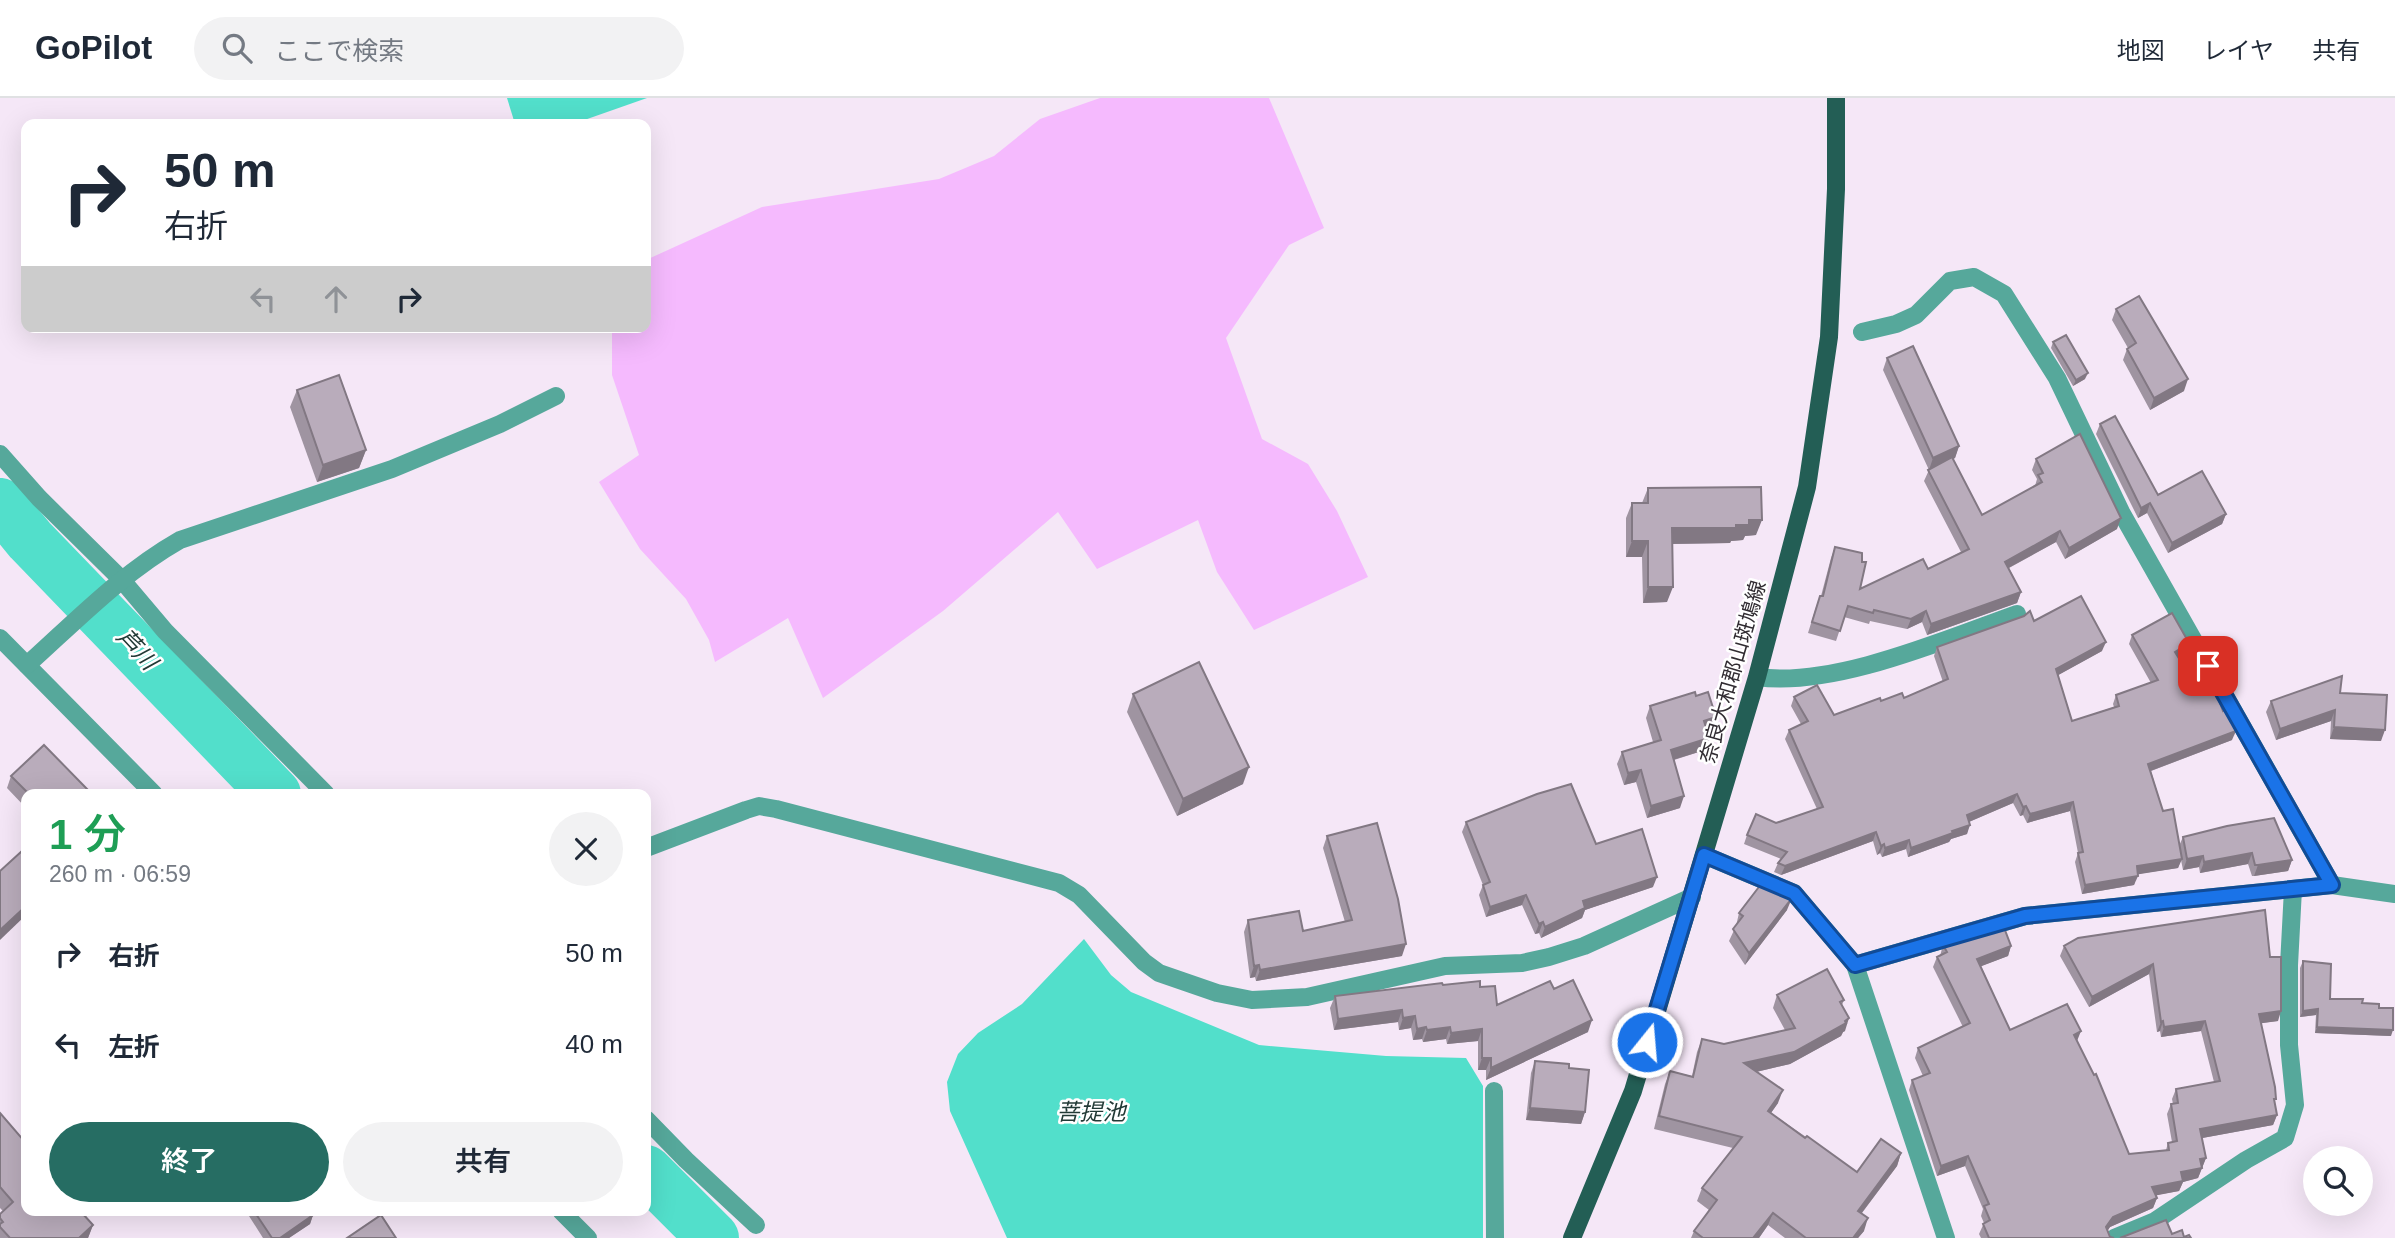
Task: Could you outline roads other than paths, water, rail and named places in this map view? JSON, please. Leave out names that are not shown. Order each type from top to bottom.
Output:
[{"type":"main road","name":"奈良大和郡山斑鳩線","points":[[1572,1238],[1633,1091],[1757,677],[1807,487],[1829,337],[1836,189],[1836,98]]},
{"type":"street","points":[[1862,332],[1896,324],[1916,315],[1950,281],[1974,277],[2004,294],[2057,377],[2120,512],[2332,885]]},
{"type":"street","points":[[27,665],[121,579],[180,540],[414,461],[500,424],[556,396]]},
{"type":"street","points":[[0,454],[39,498],[121,579],[165,631],[321,789]]},
{"type":"street","points":[[1757,677],[1774,679],[1836,672],[1904,654],[2017,614]]},
{"type":"street","points":[[0,638],[148,789]]},
{"type":"street","points":[[651,846],[759,806],[776,809],[1059,883],[1079,895],[1144,962],[1159,973],[1217,993],[1252,1000],[1307,998],[1445,966],[1522,962],[1549,957],[1584,946],[1692,897]]},
{"type":"street","points":[[1704,855],[1794,893],[1855,965],[1946,1238]]},
{"type":"street","points":[[1855,965],[2025,916],[2332,885],[2395,894]]},
{"type":"street","points":[[2114,1238],[2155,1221],[2246,1160],[2285,1138],[2295,1105],[2289,1045],[2293,889]]},
{"type":"street","points":[[1494,1091],[1495,1238]]},
{"type":"street","points":[[651,1124],[756,1224]]},
{"type":"street","points":[[566,1216],[588,1238]]},
{"type":"water","points":[[507,98],[647,98],[587,119],[513,119]]},
{"type":"water","name":"菩提池","points":[[1084,939],[1111,975],[1131,992],[1259,1045],[1386,1056],[1466,1058],[1483,1086],[1483,1238],[1007,1238],[950,1111],[947,1082],[958,1054],[978,1033],[1022,1004]]},
{"type":"waterway","name":"芦川","points":[[0,504],[30,540],[270,789]]},
{"type":"waterway","name":"芦川","points":[[651,1176],[713,1238]]}]
